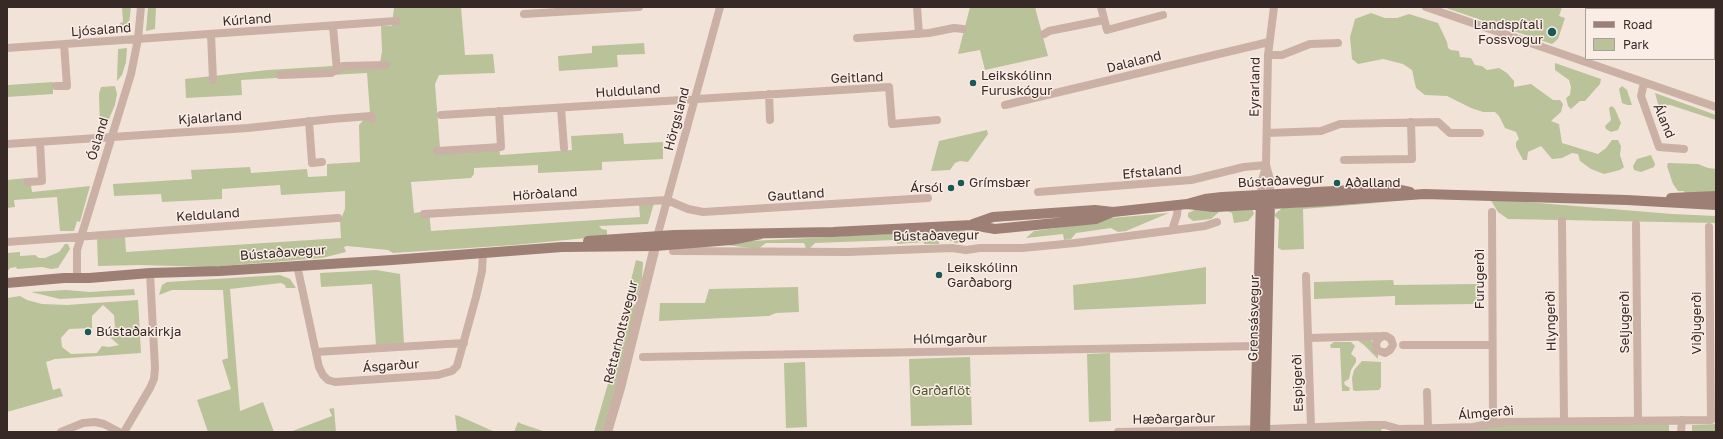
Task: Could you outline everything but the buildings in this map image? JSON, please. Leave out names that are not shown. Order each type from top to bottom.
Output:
[{"type":"main road","name":"Bústaðavegur","points":[[7,283],[150,273],[220,271],[483,253],[562,247],[583,242],[656,241],[704,234],[761,234],[972,225],[995,229],[1096,219],[1113,212],[1182,205],[1214,207],[1265,200],[1424,194],[1627,200],[1716,205]]},
{"type":"main road","name":"Bústaðavegur","points":[[1627,200],[1716,196]]},
{"type":"main road","name":"Grensásvegur","points":[[1260,430],[1257,346],[1265,200]]},
{"type":"main road","name":"Grensásvegur","points":[[1260,430],[1265,200]]},
{"type":"main road","name":"Bústaðavegur","points":[[656,241],[699,247],[761,234]]},
{"type":"street","name":"Ósland","points":[[77,278],[77,250],[131,74],[138,39],[141,7]]},
{"type":"street","points":[[524,14],[640,7]]},
{"type":"street","name":"Hörgsland","points":[[656,241],[720,7]]},
{"type":"street","points":[[917,7],[918,34]]},
{"type":"street","points":[[1101,7],[1107,30],[1163,15]]},
{"type":"street","name":"Eyrarland","points":[[1265,200],[1270,179],[1266,166],[1268,55],[1274,7]]},
{"type":"street","name":"Áland","points":[[1426,7],[1716,107]]},
{"type":"street","points":[[1044,34],[1048,31],[1104,20]]},
{"type":"street","name":"Kúrland","points":[[138,39],[333,27],[396,21]]},
{"type":"street","points":[[333,27],[337,70]]},
{"type":"street","points":[[857,38],[918,34],[954,28],[963,29]]},
{"type":"street","name":"Kúrland","points":[[211,34],[213,80]]},
{"type":"street","name":"Ljósaland","points":[[7,48],[138,39]]},
{"type":"street","name":"Dalaland","points":[[1005,105],[1269,42]]},
{"type":"street","points":[[1268,55],[1282,55],[1310,44],[1338,43]]},
{"type":"street","name":"Ljósaland","points":[[56,86],[67,86],[64,44]]},
{"type":"street","points":[[280,75],[331,73],[343,66],[386,66]]},
{"type":"street","name":"Áland","points":[[1644,83],[1641,96],[1659,147],[1684,149]]},
{"type":"street","name":"Geitland","points":[[695,98],[889,87],[892,124],[937,120]]},
{"type":"street","points":[[769,94],[770,120]]},
{"type":"street","name":"Hulduland","points":[[441,115],[695,98]]},
{"type":"street","points":[[561,108],[564,148]]},
{"type":"street","points":[[437,151],[501,147],[499,111]]},
{"type":"street","name":"Kjalarland","points":[[7,144],[248,128],[371,116],[372,119]]},
{"type":"street","points":[[309,121],[312,163],[322,162]]},
{"type":"street","points":[[1267,133],[1321,131],[1340,124],[1411,122],[1438,122],[1450,133],[1480,133]]},
{"type":"street","points":[[1344,160],[1412,159],[1411,122]]},
{"type":"street","points":[[28,182],[42,181],[40,142]]},
{"type":"street","name":"Efstaland","points":[[1038,192],[1190,180],[1244,167],[1266,166]]},
{"type":"street","name":"Gautland","points":[[667,200],[703,212],[928,198]]},
{"type":"street","name":"Hörðaland","points":[[424,214],[667,200]]},
{"type":"street","points":[[1172,230],[1182,205]]},
{"type":"street","name":"Furugerði","points":[[1492,212],[1491,345],[1493,423]]},
{"type":"street","name":"Kelduland","points":[[7,242],[338,218]]},
{"type":"street","name":"Hlyngerði","points":[[1562,221],[1564,421]]},
{"type":"street","name":"Bústaðavegur","points":[[673,251],[699,247],[848,252],[952,248],[966,250],[980,248],[1022,248],[1075,243],[1205,226],[1217,222]]},
{"type":"street","name":"Seljugerði","points":[[1636,224],[1638,420]]},
{"type":"street","name":"Viðjugerði","points":[[1709,227],[1711,420]]},
{"type":"street","points":[[699,247],[700,236],[704,234]]},
{"type":"street","name":"Réttarholtsvegur","points":[[607,432],[620,388],[656,241]]},
{"type":"street","name":"Ásgarður","points":[[298,265],[319,367],[322,375],[328,380],[335,382],[446,374],[452,371],[457,366],[464,343],[482,271],[483,253]]},
{"type":"street","points":[[124,432],[150,388],[154,378],[155,368],[150,273]]},
{"type":"street","name":"Espigerði","points":[[1306,276],[1311,427]]},
{"type":"street","name":"Espigerði","points":[[1308,338],[1383,336]]},
{"type":"street","points":[[316,352],[464,343]]},
{"type":"street","points":[[1403,345],[1491,345]]},
{"type":"street","name":"Hólmgarður","points":[[642,357],[1257,346]]},
{"type":"street","points":[[1427,392],[1428,428]]},
{"type":"street","points":[[1682,420],[1682,432]]},
{"type":"street","name":"Álmgerði","points":[[1260,430],[1370,424],[1385,425],[1399,429],[1473,427],[1493,423],[1711,420]]},
{"type":"street","points":[[61,432],[83,423],[95,422],[104,424],[119,432]]},
{"type":"street","name":"Hæðargarður","points":[[1118,432],[1260,430]]},
{"type":"green space","points":[[122,7],[131,7],[128,32],[121,33],[120,23],[123,22]]},
{"type":"green space","points":[[148,7],[156,7],[155,29],[146,31]]},
{"type":"green space","points":[[394,7],[461,7],[465,55],[493,54],[495,73],[439,75],[435,84],[440,148],[499,145],[500,155],[572,150],[571,136],[623,133],[624,144],[663,142],[663,159],[602,162],[602,170],[538,173],[538,165],[474,168],[474,174],[471,178],[411,182],[414,213],[429,211],[431,231],[640,217],[639,204],[654,203],[648,224],[599,226],[602,229],[607,230],[607,236],[514,245],[393,253],[388,250],[347,246],[344,247],[346,252],[322,258],[208,267],[140,265],[98,266],[97,238],[125,237],[126,252],[341,238],[340,221],[345,209],[345,191],[281,195],[280,185],[222,189],[222,199],[162,202],[161,194],[114,196],[113,184],[192,179],[191,170],[250,167],[251,173],[307,169],[308,177],[327,176],[327,164],[360,162],[359,125],[370,113],[367,73],[241,80],[242,95],[186,98],[185,79],[268,70],[380,63],[382,51],[381,26],[392,26]]},
{"type":"green space","points":[[970,7],[1035,7],[1048,56],[985,70],[980,50],[958,54]]},
{"type":"green space","points":[[1443,7],[1562,7],[1559,16],[1565,18],[1558,39],[1552,44]]},
{"type":"green space","points":[[1371,13],[1385,18],[1397,18],[1409,14],[1438,23],[1447,42],[1448,48],[1459,51],[1460,57],[1471,58],[1475,65],[1482,66],[1487,70],[1499,68],[1507,73],[1514,81],[1514,87],[1531,84],[1553,100],[1560,100],[1563,104],[1561,112],[1551,121],[1559,124],[1562,143],[1598,154],[1606,148],[1612,140],[1618,140],[1621,146],[1620,155],[1624,167],[1620,170],[1604,174],[1591,169],[1580,161],[1578,154],[1572,153],[1562,158],[1552,159],[1541,146],[1528,152],[1527,160],[1523,160],[1516,147],[1516,142],[1519,139],[1516,132],[1505,128],[1499,116],[1495,112],[1483,112],[1471,108],[1447,96],[1425,95],[1416,88],[1412,70],[1403,64],[1383,59],[1358,64],[1352,59],[1350,37],[1355,19]]},
{"type":"green space","points":[[644,43],[645,54],[617,55],[618,67],[559,71],[558,56],[592,53],[592,46]]},
{"type":"green space","points":[[127,48],[126,62],[122,75],[117,81],[118,49]]},
{"type":"green space","points":[[1555,63],[1601,79],[1600,84],[1585,101],[1580,101],[1571,109],[1568,106],[1566,98],[1570,95],[1571,87],[1569,80],[1555,70]]},
{"type":"green space","points":[[53,82],[53,94],[7,97],[8,85]]},
{"type":"green space","points":[[115,86],[117,94],[115,105],[105,128],[100,129],[99,94],[101,87]]},
{"type":"green space","points":[[1622,86],[1627,90],[1632,105],[1622,103],[1619,89]]},
{"type":"green space","points":[[1655,93],[1716,115],[1716,120],[1670,105],[1663,106],[1660,111]]},
{"type":"green space","points":[[1612,106],[1615,109],[1621,123],[1618,130],[1611,132],[1606,129],[1605,126],[1611,120],[1609,108]]},
{"type":"green space","points":[[987,130],[988,134],[968,162],[960,161],[955,163],[950,170],[931,171],[939,141]]},
{"type":"green space","points":[[1651,155],[1655,164],[1654,167],[1641,172],[1634,170],[1633,166],[1637,159]]},
{"type":"green space","points":[[1668,163],[1698,164],[1716,169],[1716,194],[1685,195],[1684,191],[1678,191],[1673,184],[1667,166]]},
{"type":"green space","points":[[27,178],[31,185],[32,192],[90,186],[80,222],[77,221],[74,231],[60,231],[57,197],[14,200],[15,207],[7,208],[7,180]]},
{"type":"green space","points":[[1490,199],[1672,214],[1716,216],[1716,223],[1508,219],[1498,212]]},
{"type":"green space","points":[[1390,202],[1303,209],[1304,249],[1282,250],[1278,248],[1279,220],[1275,214],[1282,208]]},
{"type":"green space","points":[[1252,208],[1254,214],[1248,221],[1234,223],[1232,213],[1226,211],[1219,212],[1211,219],[1193,221],[1188,217],[1188,213],[1197,209]]},
{"type":"green space","points":[[1169,213],[1126,231],[1118,232],[1111,228],[1076,233],[1071,239],[1064,240],[1063,234],[1026,238],[1034,231],[1080,225],[1110,218]]},
{"type":"green space","points":[[965,230],[963,243],[954,243],[954,241],[939,241],[939,244],[924,244],[924,242],[897,244],[896,240],[815,243],[810,248],[806,248],[804,243],[766,243],[758,249],[712,243]]},
{"type":"green space","points":[[65,244],[68,244],[70,249],[58,268],[51,269],[42,267],[17,269],[16,267],[10,268],[7,272],[7,253],[20,252],[20,256],[35,255],[39,258],[45,258],[59,252]]},
{"type":"green space","points":[[636,260],[643,262],[642,279],[637,298],[627,296]]},
{"type":"green space","points":[[1206,267],[1206,304],[1074,310],[1073,285],[1136,278]]},
{"type":"green space","points":[[376,270],[400,274],[404,344],[376,346],[372,284],[321,287],[320,273]]},
{"type":"green space","points":[[280,275],[290,279],[296,288],[286,288],[285,285],[281,283],[230,289],[240,411],[263,402],[274,432],[208,432],[197,400],[231,389],[222,360],[228,358],[223,290],[172,290],[159,295],[162,285],[167,282]]},
{"type":"green space","points":[[1393,280],[1394,285],[1479,284],[1479,304],[1395,305],[1395,296],[1314,299],[1314,282]]},
{"type":"green space","points":[[798,287],[799,312],[776,313],[769,316],[659,321],[660,303],[705,303],[709,289]]},
{"type":"green space","points":[[134,289],[135,295],[60,299],[31,292],[66,290],[90,292]]},
{"type":"green space","points":[[20,296],[27,300],[42,304],[67,305],[138,300],[141,353],[55,359],[46,362],[53,390],[60,388],[63,396],[7,412],[7,298]],"holes":[[[103,305],[114,315],[115,327],[107,335],[119,345],[109,347],[102,346],[97,353],[71,354],[62,347],[61,338],[69,329],[92,328],[92,316]]]},
{"type":"green space","points":[[631,304],[637,305],[638,310],[602,432],[594,432]]},
{"type":"green space","points":[[1357,340],[1371,340],[1378,354],[1378,359],[1364,345]]},
{"type":"green space","points":[[1334,342],[1351,342],[1355,346],[1351,354],[1356,358],[1356,362],[1351,370],[1349,379],[1344,382],[1345,385],[1350,388],[1349,391],[1342,391],[1340,348],[1331,348],[1330,345]]},
{"type":"green space","points":[[1110,353],[1111,421],[1089,422],[1087,354]]},
{"type":"green space","name":"Garðaflöt","points":[[970,357],[972,425],[911,426],[909,359]]},
{"type":"green space","points":[[1362,361],[1381,362],[1381,387],[1379,390],[1353,390],[1352,378],[1354,370]]},
{"type":"green space","points":[[805,362],[807,427],[786,428],[784,363]]},
{"type":"green space","points":[[334,408],[336,432],[290,432],[332,416],[329,409]]},
{"type":"green space","points":[[455,415],[459,416],[495,432],[457,432]]},
{"type":"green space","points":[[518,422],[522,424],[546,432],[514,432]]},
{"type":"green space","points":[[1669,423],[1669,432],[1443,432],[1486,426]]},
{"type":"green space","points":[[1716,424],[1716,432],[1692,432],[1692,425]]},
{"type":"green space","points":[[1382,428],[1381,432],[1283,432]]},
{"type":"place","name":"Landspítali Fossvogur","points":[[1552,32]]},
{"type":"place","name":"Leikskólinn Furuskógur","points":[[973,83]]},
{"type":"place","name":"Grímsbær","points":[[961,183]]},
{"type":"place","name":"Aðalland","points":[[1337,183]]},
{"type":"place","name":"Ársól","points":[[951,188]]},
{"type":"place","name":"Leikskólinn Garðaborg","points":[[939,275]]},
{"type":"place","name":"Bústaðakirkja","points":[[88,332]]}]
